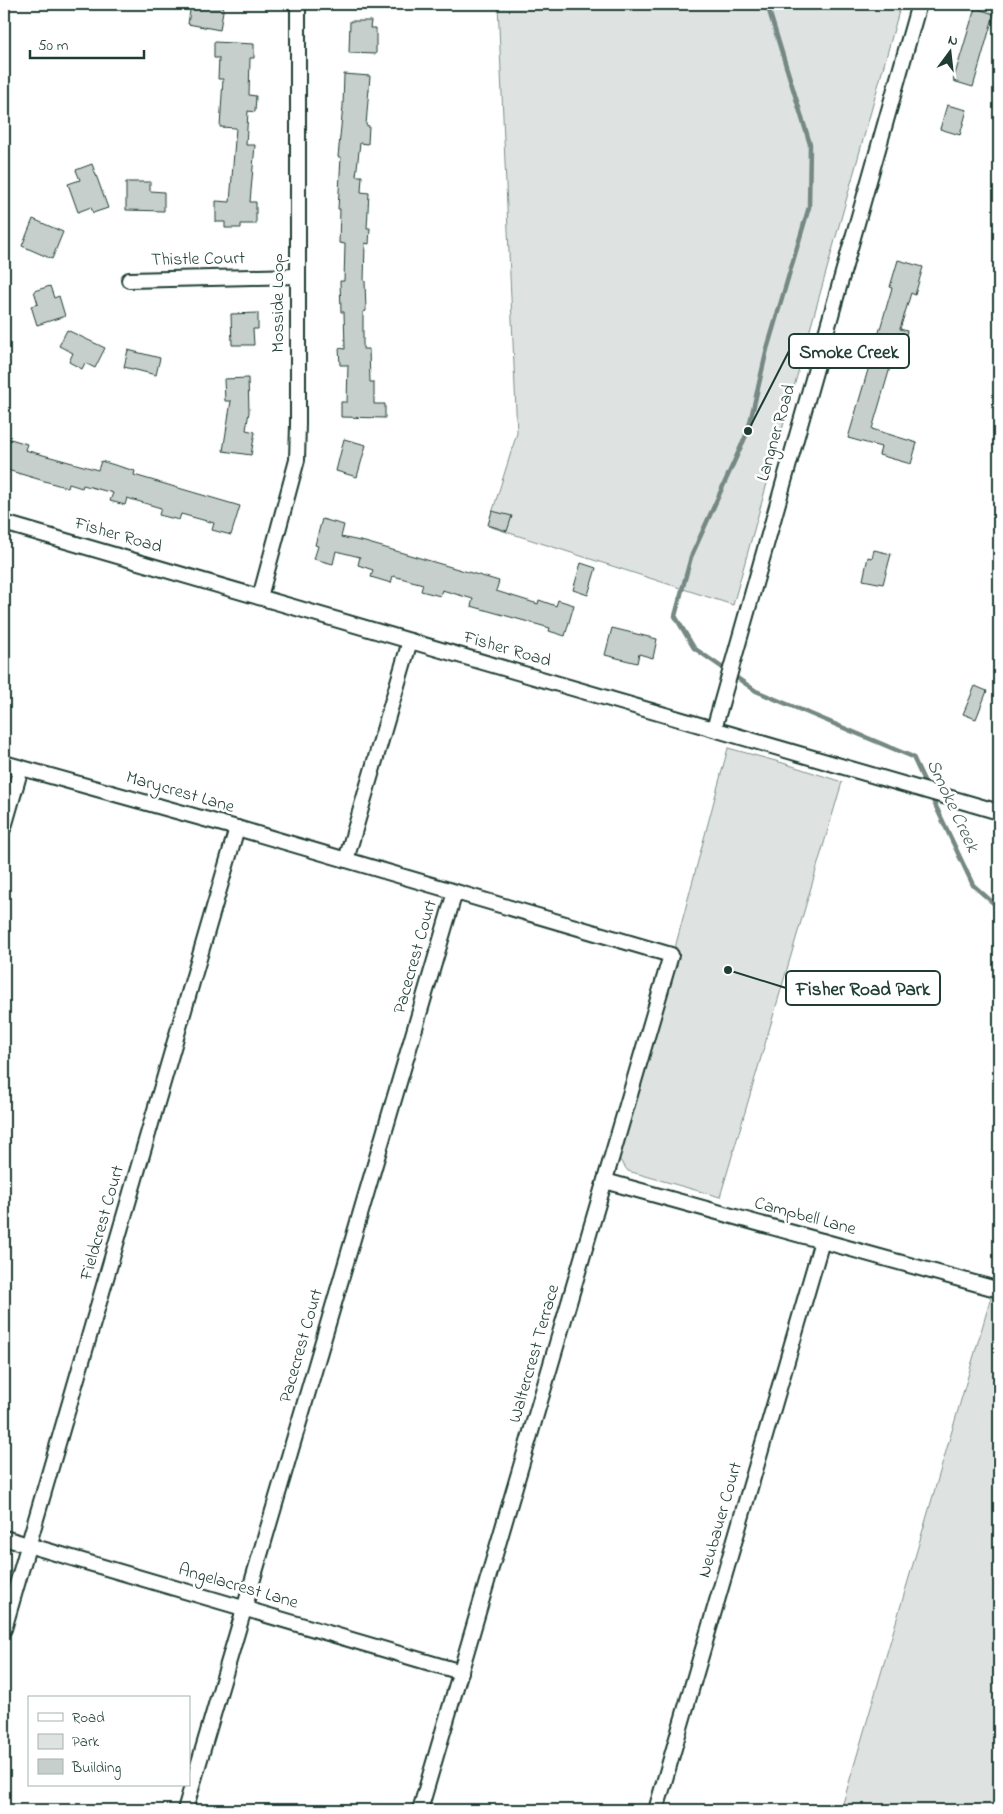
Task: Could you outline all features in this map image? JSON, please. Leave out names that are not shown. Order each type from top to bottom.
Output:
[{"type":"street","name":"Mosside Loop","points":[[260,597],[297,460],[298,4]]},
{"type":"street","name":"Langner Road","points":[[714,729],[743,620],[919,4]]},
{"type":"street","name":"Thistle Court","points":[[129,280],[298,276]]},
{"type":"street","name":"Fisher Road","points":[[4,523],[999,812]]},
{"type":"street","points":[[346,860],[410,641]]},
{"type":"street","name":"Marycrest Lane","points":[[4,763],[237,828],[625,941]]},
{"type":"street","points":[[4,826],[21,768]]},
{"type":"street","name":"Fieldcrest Court","points":[[4,1629],[237,828]]},
{"type":"street","name":"Pacecrest Court","points":[[185,1810],[246,1608],[454,892]]},
{"type":"street","name":"Waltercrest Terrace","points":[[420,1810],[671,955],[625,941]]},
{"type":"street","name":"Campbell Lane","points":[[605,1181],[996,1289]]},
{"type":"street","name":"Neubauer Court","points":[[656,1810],[822,1241]]},
{"type":"street","name":"Angelacrest Lane","points":[[4,1538],[461,1672]]},
{"type":"green space","points":[[498,4],[901,4],[733,605],[488,526],[517,433]]},
{"type":"green space","points":[[728,748],[842,782],[720,1197],[628,1171],[619,1159]]},
{"type":"green space","points":[[999,1270],[999,1810],[841,1810]]},
{"type":"building","points":[[191,4],[224,4],[220,30],[188,24]]},
{"type":"building","points":[[975,8],[994,14],[973,87],[953,81]]},
{"type":"building","points":[[350,21],[371,21],[370,28],[376,28],[376,54],[349,53]]},
{"type":"building","points":[[214,42],[254,44],[254,58],[250,58],[249,95],[256,96],[255,112],[248,111],[246,145],[255,145],[250,202],[256,202],[256,224],[241,224],[241,228],[225,228],[225,222],[216,222],[216,201],[230,202],[236,128],[220,127],[223,79],[218,79],[219,58],[214,58]]},
{"type":"building","points":[[344,74],[370,76],[366,125],[369,126],[368,144],[360,143],[356,176],[362,176],[361,192],[369,193],[367,228],[370,228],[369,244],[365,243],[364,281],[366,311],[363,312],[363,349],[369,349],[370,382],[374,382],[374,404],[385,404],[385,418],[341,417],[341,402],[347,402],[348,365],[340,365],[339,348],[345,349],[344,312],[341,312],[340,281],[344,281],[345,244],[339,243],[340,209],[338,209],[341,157],[338,157]]},
{"type":"building","points":[[947,105],[967,110],[960,135],[940,129]]},
{"type":"building","points":[[92,164],[108,208],[93,213],[91,207],[78,212],[68,184],[80,180],[76,170]]},
{"type":"building","points":[[126,182],[150,182],[150,191],[164,192],[164,211],[126,210]]},
{"type":"building","points":[[33,219],[63,232],[52,259],[22,246]]},
{"type":"building","points":[[898,260],[923,267],[915,295],[911,293],[900,329],[907,331],[903,346],[897,344],[872,429],[917,443],[911,464],[879,455],[881,447],[848,438],[892,288],[890,287]]},
{"type":"building","points":[[50,286],[54,298],[59,296],[65,316],[37,325],[31,306],[38,304],[34,291]]},
{"type":"building","points":[[258,313],[258,329],[253,329],[254,345],[232,345],[231,314]]},
{"type":"building","points":[[67,330],[105,348],[95,368],[85,363],[82,369],[69,362],[73,353],[59,346]]},
{"type":"building","points":[[128,350],[160,358],[156,375],[124,367]]},
{"type":"building","points":[[248,378],[249,412],[246,430],[255,432],[251,455],[223,451],[231,401],[225,401],[224,379]]},
{"type":"building","points":[[4,437],[27,444],[25,450],[98,470],[101,461],[135,471],[134,475],[240,506],[231,535],[212,530],[214,523],[181,514],[179,520],[159,515],[161,508],[127,498],[125,505],[110,501],[113,493],[83,485],[82,488],[69,484],[68,488],[4,469]]},
{"type":"building","points":[[344,439],[366,445],[357,477],[336,471]]},
{"type":"building","points":[[492,511],[512,516],[507,531],[488,525]]},
{"type":"building","points":[[322,519],[344,525],[341,537],[365,542],[499,581],[496,591],[538,604],[539,600],[556,606],[558,600],[574,605],[565,636],[549,631],[550,628],[471,606],[473,599],[442,590],[440,596],[421,591],[423,584],[393,576],[391,583],[371,577],[373,570],[358,565],[360,557],[336,551],[333,564],[314,559],[318,546],[315,545]]},
{"type":"building","points":[[874,550],[891,554],[883,584],[863,580],[868,557],[872,558]]},
{"type":"building","points":[[581,563],[596,568],[588,595],[573,590]]},
{"type":"building","points":[[612,628],[657,639],[653,658],[639,654],[637,663],[605,655]]},
{"type":"building","points":[[975,686],[987,691],[976,719],[963,714]]},
{"type":"waterway","name":"Smoke Creek","points":[[767,4],[810,144],[809,207],[767,349],[748,431],[691,557],[675,616],[694,648],[756,691],[913,757],[928,789]]},
{"type":"waterway","name":"Smoke Creek","points":[[931,796],[973,885],[999,908]]},
{"type":"place","name":"Smoke Creek","points":[[748,431]]},
{"type":"place","name":"Fisher Road Park","points":[[728,970]]}]
